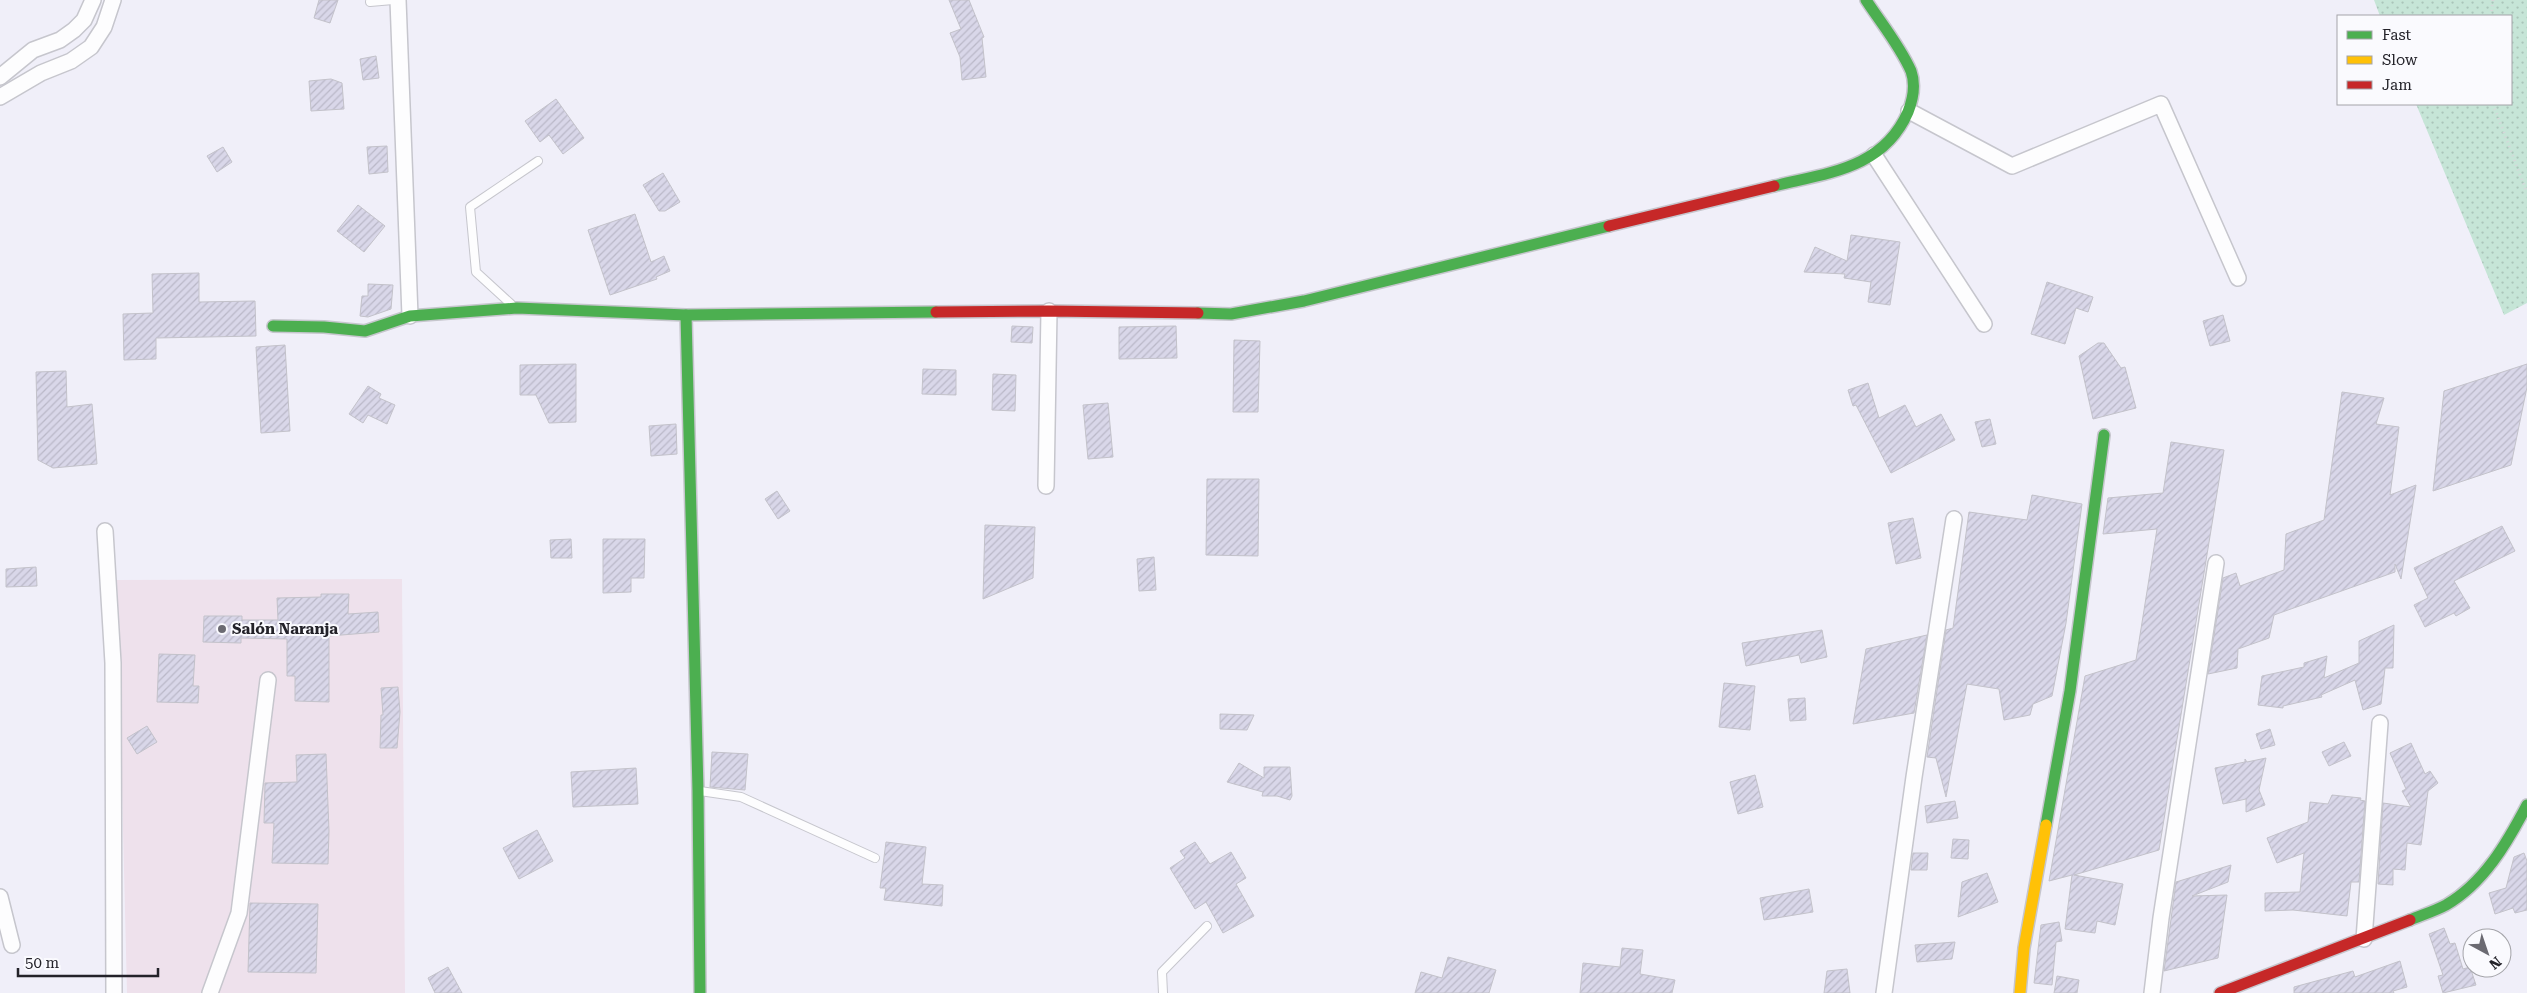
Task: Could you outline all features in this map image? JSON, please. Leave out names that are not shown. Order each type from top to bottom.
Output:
[{"type":"street","points":[[0,77],[33,50],[60,40],[74,30],[84,20],[93,0]]},
{"type":"street","points":[[0,96],[41,73],[71,61],[91,47],[104,28],[113,0]]},
{"type":"street","points":[[398,0],[410,316]]},
{"type":"street","points":[[273,326],[324,327],[365,331],[410,316],[517,308],[686,315],[1049,311],[1231,314],[1295,303],[1839,170],[1874,155],[1900,126],[1909,111],[1914,96],[1911,73],[1866,0]]},
{"type":"street","points":[[74,30],[91,47]]},
{"type":"street","points":[[1909,111],[2012,166],[2161,104],[2238,278]]},
{"type":"street","points":[[1874,155],[1984,324]]},
{"type":"street","points":[[1046,486],[1049,311]]},
{"type":"street","points":[[686,315],[698,791],[700,993]]},
{"type":"street","points":[[2020,993],[2024,948],[2070,691],[2104,435]]},
{"type":"street","points":[[1884,993],[1914,777],[1954,519]]},
{"type":"street","points":[[105,530],[113,663],[114,993]]},
{"type":"street","points":[[2152,993],[2161,918],[2216,563]]},
{"type":"street","points":[[210,993],[239,913],[268,680]]},
{"type":"street","points":[[2364,940],[2380,723]]},
{"type":"street","points":[[2220,993],[2364,940],[2446,905],[2479,879],[2508,841],[2527,805]]},
{"type":"street","points":[[0,897],[12,945]]},
{"type":"lane","points":[[370,2],[393,0]]},
{"type":"lane","points":[[517,308],[476,272],[470,207],[538,161]]},
{"type":"lane","points":[[698,791],[741,797],[875,858]]},
{"type":"lane","points":[[1163,993],[1162,972],[1207,926]]},
{"type":"path","points":[[2491,15],[2493,0]]},
{"type":"path","points":[[2493,105],[2527,193]]},
{"type":"shaded area","points":[[402,579],[405,993],[127,993],[117,580]]},
{"type":"green space","points":[[2374,0],[2527,0],[2527,303],[2504,315],[2416,105],[2512,105],[2512,15],[2380,15]]},
{"type":"building","points":[[319,0],[338,0],[330,23],[314,18]]},
{"type":"building","points":[[949,0],[969,0],[984,37],[982,38],[986,77],[962,80],[960,57],[950,33],[961,29]]},
{"type":"building","points":[[376,56],[379,78],[363,80],[360,59]]},
{"type":"building","points":[[331,79],[342,83],[344,109],[311,111],[309,81]]},
{"type":"building","points":[[556,99],[584,138],[563,154],[549,135],[540,142],[525,121]]},
{"type":"building","points":[[387,146],[388,172],[369,174],[367,147]]},
{"type":"building","points":[[223,147],[232,162],[217,172],[207,156]]},
{"type":"building","points":[[663,173],[680,202],[665,211],[659,211],[643,185]]},
{"type":"building","points":[[358,205],[385,226],[364,252],[337,231]]},
{"type":"building","points":[[635,214],[651,262],[664,256],[670,271],[656,277],[657,279],[610,295],[588,230]]},
{"type":"building","points":[[1851,235],[1900,242],[1890,305],[1868,302],[1871,282],[1844,278],[1845,274],[1804,272],[1815,247],[1847,261]]},
{"type":"building","points":[[199,273],[199,302],[255,301],[256,336],[156,338],[156,359],[124,360],[123,314],[153,313],[152,274]]},
{"type":"building","points":[[2047,282],[2093,297],[2088,312],[2076,308],[2065,344],[2031,334]]},
{"type":"building","points":[[368,284],[393,285],[391,309],[368,317],[360,316],[362,296],[368,296]]},
{"type":"building","points":[[2223,315],[2230,341],[2210,346],[2203,321]]},
{"type":"building","points":[[1012,326],[1033,327],[1032,343],[1011,342]]},
{"type":"building","points":[[1176,326],[1177,358],[1119,359],[1119,327]]},
{"type":"building","points":[[1234,340],[1260,341],[1258,412],[1233,412]]},
{"type":"building","points":[[2098,343],[2104,343],[2121,368],[2125,367],[2136,408],[2093,419],[2079,356]]},
{"type":"building","points":[[285,345],[290,431],[261,433],[256,347]]},
{"type":"building","points":[[576,364],[576,422],[549,423],[536,395],[520,395],[520,365]]},
{"type":"building","points":[[2527,364],[2527,387],[2511,465],[2433,491],[2444,391]]},
{"type":"building","points":[[923,369],[956,370],[956,395],[922,394]]},
{"type":"building","points":[[66,371],[67,407],[92,404],[97,464],[53,468],[38,460],[36,372]]},
{"type":"building","points":[[993,374],[1016,375],[1015,411],[992,410]]},
{"type":"building","points":[[1868,383],[1879,418],[1905,405],[1916,427],[1941,414],[1955,440],[1891,473],[1856,405],[1853,406],[1848,390]]},
{"type":"building","points":[[368,386],[381,394],[379,398],[395,405],[387,424],[368,415],[363,423],[349,414]]},
{"type":"building","points":[[2342,392],[2384,398],[2376,424],[2399,427],[2390,495],[2416,485],[2401,579],[2395,564],[2395,572],[2274,615],[2269,638],[2238,649],[2237,668],[2208,674],[2223,578],[2236,573],[2240,586],[2284,570],[2286,534],[2324,520]]},
{"type":"building","points":[[1108,403],[1113,457],[1088,459],[1083,405]]},
{"type":"building","points":[[1990,419],[1996,444],[1982,447],[1975,422]]},
{"type":"building","points":[[676,424],[677,454],[651,456],[649,426]]},
{"type":"building","points":[[2171,442],[2224,450],[2159,850],[2074,875],[2123,884],[2115,925],[2097,921],[2095,933],[2065,929],[2072,875],[2049,881],[2085,676],[2136,660],[2157,529],[2103,534],[2108,498],[2163,493]]},
{"type":"building","points":[[1207,479],[1259,479],[1258,556],[1206,555]]},
{"type":"building","points":[[777,491],[790,511],[778,519],[765,499]]},
{"type":"building","points":[[2032,495],[2082,504],[2066,623],[2052,696],[2033,704],[2030,715],[2004,720],[1999,689],[1967,684],[1946,797],[1936,758],[1927,757],[1946,630],[1953,628],[1969,512],[2027,520]]},
{"type":"building","points":[[1913,518],[1921,558],[1896,564],[1888,523]]},
{"type":"building","points":[[985,525],[1035,527],[1033,578],[983,599]]},
{"type":"building","points":[[2502,526],[2515,551],[2454,581],[2470,608],[2456,616],[2454,613],[2425,627],[2414,605],[2428,598],[2414,568]]},
{"type":"building","points":[[571,539],[572,558],[551,558],[550,540]]},
{"type":"building","points":[[603,539],[645,539],[644,578],[631,578],[631,592],[603,593]]},
{"type":"building","points":[[1154,557],[1156,590],[1139,591],[1137,559]]},
{"type":"building","points":[[36,567],[37,586],[6,587],[6,569]]},
{"type":"building","points":[[321,594],[349,594],[348,614],[378,612],[379,632],[329,636],[329,702],[295,701],[295,676],[287,676],[287,639],[241,638],[241,643],[203,642],[204,616],[242,616],[242,620],[278,620],[277,598],[321,597]]},
{"type":"building","points":[[2394,625],[2393,668],[2385,668],[2381,704],[2363,710],[2355,680],[2321,695],[2322,697],[2283,706],[2283,708],[2258,705],[2262,676],[2304,667],[2304,663],[2327,656],[2324,678],[2359,663],[2359,641]]},
{"type":"building","points":[[1822,630],[1827,657],[1801,663],[1799,655],[1746,666],[1742,643]]},
{"type":"building","points":[[1927,635],[1914,713],[1853,724],[1866,649]]},
{"type":"building","points":[[159,654],[195,655],[193,686],[199,686],[198,703],[157,702]]},
{"type":"building","points":[[1724,683],[1755,686],[1750,730],[1719,727]]},
{"type":"building","points":[[398,687],[400,712],[397,748],[380,748],[381,715],[383,715],[381,688]]},
{"type":"building","points":[[1805,698],[1806,720],[1790,721],[1788,699]]},
{"type":"building","points":[[1220,714],[1254,715],[1247,730],[1220,729]]},
{"type":"building","points":[[147,726],[157,742],[137,754],[127,738]]},
{"type":"building","points":[[2270,729],[2275,745],[2261,749],[2256,734]]},
{"type":"building","points":[[2344,742],[2351,756],[2329,766],[2322,752]]},
{"type":"building","points":[[2411,743],[2425,774],[2430,771],[2438,783],[2428,791],[2421,845],[2407,843],[2405,870],[2393,869],[2393,885],[2378,884],[2383,803],[2411,807],[2402,791],[2406,789],[2390,753]]},
{"type":"building","points":[[712,752],[748,754],[745,790],[710,787]]},
{"type":"building","points":[[326,754],[329,831],[328,864],[272,863],[274,823],[264,823],[265,783],[297,782],[296,755]]},
{"type":"building","points":[[2266,758],[2259,790],[2265,805],[2246,812],[2246,799],[2223,804],[2215,768],[2245,762],[2245,759],[2247,762]]},
{"type":"building","points":[[1239,763],[1264,778],[1264,767],[1290,767],[1292,796],[1290,800],[1277,796],[1262,796],[1263,792],[1227,782]]},
{"type":"building","points":[[636,768],[638,804],[573,807],[571,772]]},
{"type":"building","points":[[1755,775],[1763,807],[1738,814],[1730,782]]},
{"type":"building","points":[[2332,795],[2361,798],[2360,800],[2365,801],[2359,882],[2351,882],[2347,916],[2293,910],[2265,911],[2265,893],[2300,892],[2304,853],[2277,863],[2267,838],[2308,822],[2310,802],[2328,804]]},
{"type":"building","points":[[1955,801],[1958,818],[1927,823],[1925,806]]},
{"type":"building","points":[[537,830],[553,861],[519,879],[503,848]]},
{"type":"building","points":[[1953,839],[1969,840],[1968,859],[1951,858]]},
{"type":"building","points":[[886,842],[926,847],[922,884],[943,885],[942,906],[884,900],[886,888],[880,888]]},
{"type":"building","points":[[1195,842],[1210,864],[1231,852],[1246,878],[1236,884],[1254,916],[1223,933],[1206,902],[1195,909],[1170,868],[1185,858],[1180,851]]},
{"type":"building","points":[[1913,853],[1928,853],[1927,870],[1911,870]]},
{"type":"building","points":[[2524,853],[2527,861],[2527,910],[2515,913],[2513,908],[2495,914],[2489,893],[2506,888],[2514,857]]},
{"type":"building","points":[[2231,865],[2228,882],[2192,896],[2227,895],[2218,958],[2164,971],[2176,882]]},
{"type":"building","points":[[1987,873],[1998,902],[1958,917],[1962,882]]},
{"type":"building","points":[[1809,889],[1813,912],[1764,920],[1760,898]]},
{"type":"building","points":[[250,903],[318,904],[316,973],[248,972]]},
{"type":"building","points":[[2059,922],[2062,941],[2056,942],[2052,985],[2034,983],[2041,925]]},
{"type":"building","points":[[2444,928],[2450,944],[2455,943],[2462,966],[2462,978],[2474,978],[2476,985],[2443,993],[2438,976],[2443,975],[2429,934]]},
{"type":"building","points":[[1955,942],[1952,959],[1917,962],[1915,945]]},
{"type":"building","points":[[1622,948],[1643,950],[1640,974],[1675,980],[1672,993],[1580,993],[1583,963],[1620,967]]},
{"type":"building","points":[[1448,957],[1496,970],[1489,993],[1415,993],[1421,972],[1442,978]]},
{"type":"building","points":[[2400,961],[2407,987],[2393,991],[2394,993],[2294,993],[2294,987],[2353,971],[2355,977]]},
{"type":"building","points":[[448,967],[462,993],[435,993],[428,978]]},
{"type":"building","points":[[1847,969],[1850,993],[1824,993],[1827,971]]},
{"type":"building","points":[[2057,976],[2079,980],[2077,993],[2054,993]]},
{"type":"traffic: fast","points":[[1774,186],[1833,172],[1869,157],[1884,146],[1897,131],[1908,112],[1913,92],[1911,71],[1896,44],[1866,0]]},
{"type":"traffic: fast","points":[[1198,313],[1231,314],[1304,301],[1609,226]]},
{"type":"traffic: fast","points":[[273,326],[324,327],[365,331],[410,316],[517,308],[686,315],[936,312]]},
{"type":"traffic: fast","points":[[686,315],[698,791],[700,993]]},
{"type":"traffic: fast","points":[[2046,825],[2070,691],[2104,435]]},
{"type":"traffic: fast","points":[[2410,920],[2446,905],[2472,885],[2503,848],[2527,805]]},
{"type":"traffic: slow","points":[[2020,993],[2024,948],[2046,825]]},
{"type":"traffic: jam","points":[[1609,226],[1774,186]]},
{"type":"traffic: jam","points":[[936,312],[1198,313]]},
{"type":"traffic: jam","points":[[2220,993],[2410,920]]},
{"type":"place","name":"Salón Naranja","points":[[222,629]]}]
